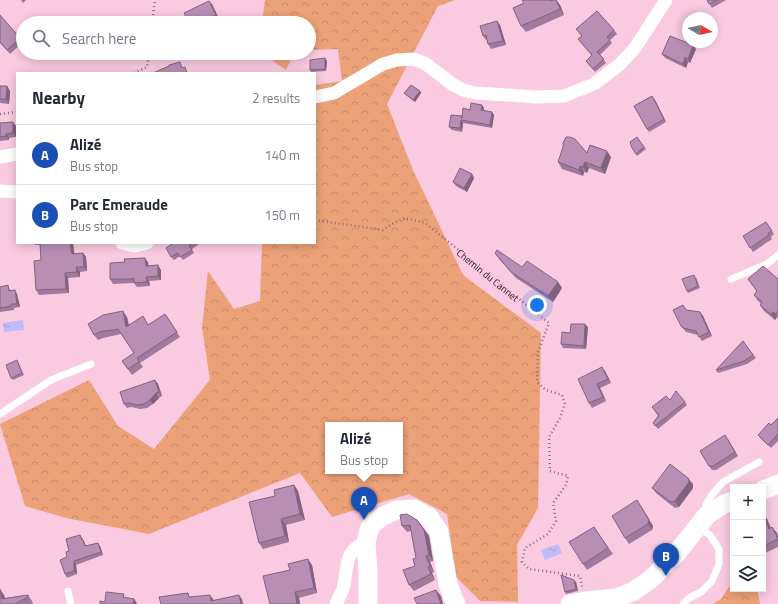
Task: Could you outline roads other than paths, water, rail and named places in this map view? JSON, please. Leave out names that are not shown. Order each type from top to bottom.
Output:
[{"type":"street","points":[[316,97],[334,93],[383,64],[397,60],[414,59],[426,64],[452,84],[463,90],[476,93],[537,97],[564,96],[594,84],[619,65],[635,48],[666,0]]},
{"type":"street","points":[[0,157],[16,154]]},
{"type":"street","points":[[0,191],[16,192]]},
{"type":"street","points":[[126,244],[135,246],[143,244]]},
{"type":"street","points":[[766,489],[778,484]]},
{"type":"street","points":[[577,603],[617,598],[634,590],[651,579],[676,554],[702,521],[724,504],[730,502]]},
{"type":"street","points":[[368,604],[366,543],[371,525],[383,516],[397,510],[414,509],[429,517],[439,532],[448,584],[456,604]]},
{"type":"street","points":[[336,604],[343,589],[348,562],[352,552],[359,545],[366,543]]},
{"type":"lane","points":[[731,279],[767,264],[778,255]]},
{"type":"lane","points":[[0,414],[51,380],[91,364]]},
{"type":"lane","points":[[683,604],[689,598],[701,592],[712,581],[719,564],[719,549],[702,521],[706,505],[711,496],[723,482],[759,462]]},
{"type":"lane","points":[[68,591],[71,604]]},
{"type":"water","points":[[23,320],[24,330],[4,332],[3,323]]},
{"type":"water","points":[[558,544],[562,553],[545,560],[541,550]]},
{"type":"place","name":"Alizé","points":[[364,520]]},
{"type":"place","name":"Parc Emeraude","points":[[666,576]]}]
